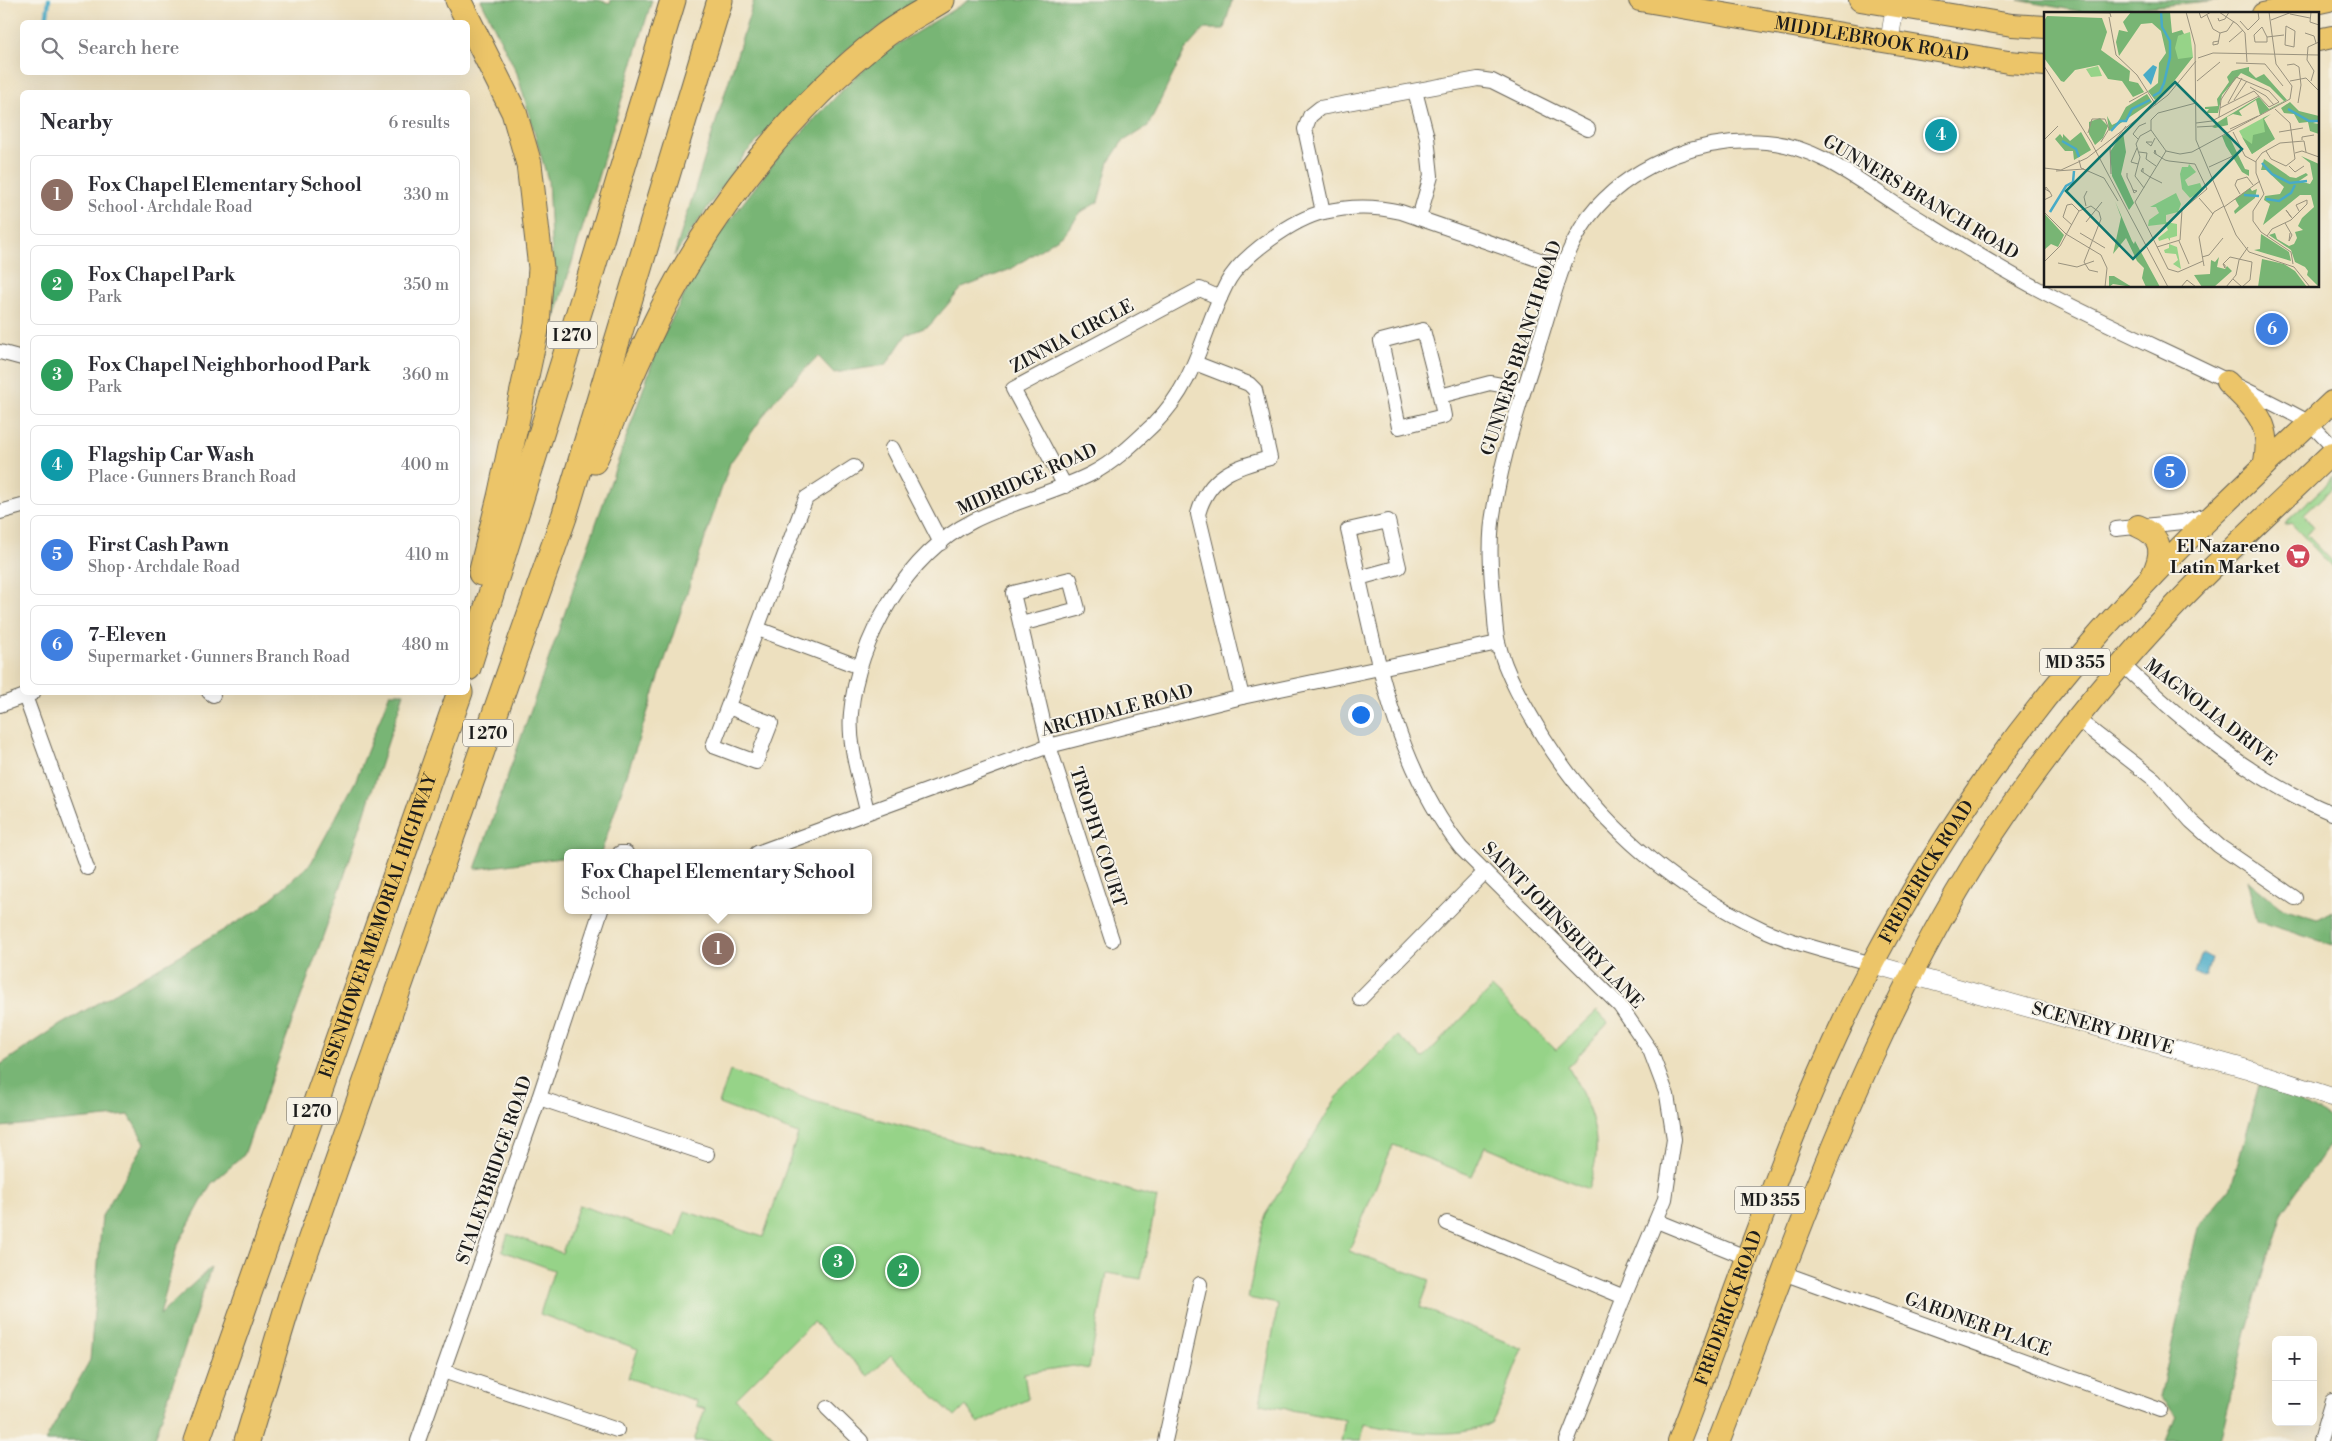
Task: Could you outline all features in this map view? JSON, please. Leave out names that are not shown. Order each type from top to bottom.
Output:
[{"type":"highway","name":"I 270","points":[[470,662],[589,280],[673,0]]},
{"type":"highway","name":"I 270","points":[[247,1441],[291,1295],[564,516],[720,0]]},
{"type":"highway","points":[[543,575],[663,308],[695,250],[760,159],[817,93],[885,35],[942,0]]},
{"type":"highway","points":[[460,5],[468,20]]},
{"type":"highway","points":[[470,25],[514,112],[529,164],[541,268],[537,325],[500,497],[470,618]]},
{"type":"highway","points":[[428,782],[449,695]]},
{"type":"highway","name":"EISENHOWER MEMORIAL HIGHWAY","points":[[198,1441],[459,695]]},
{"type":"main road","name":"MIDDLEBROOK ROAD","points":[[1640,0],[1889,43],[2008,62],[2044,65]]},
{"type":"main road","points":[[1860,0],[1895,3],[2012,25],[2044,27]]},
{"type":"main road","points":[[2272,12],[2329,0]]},
{"type":"main road","points":[[2227,382],[2258,414],[2264,424],[2268,443],[2264,466]]},
{"type":"main road","name":"FREDERICK ROAD","points":[[1679,1441],[1806,1106],[1831,1047],[1872,964],[1938,850],[1982,784],[2078,658],[2150,580],[2264,466],[2332,402]]},
{"type":"main road","name":"FREDERICK ROAD","points":[[1719,1441],[1857,1086],[1912,975],[1971,869],[2030,780],[2122,664],[2198,581],[2332,453]]},
{"type":"main road","points":[[2127,528],[2152,534],[2159,547],[2157,564],[2150,580]]},
{"type":"street","points":[[1889,43],[1895,3]]},
{"type":"street","points":[[1323,212],[1305,129],[1310,116],[1320,108],[1478,79],[1492,81],[1588,129]]},
{"type":"street","points":[[1415,91],[1429,144],[1431,176],[1419,218]]},
{"type":"street","name":"GUNNERS BRANCH ROAD","points":[[1872,964],[1809,947],[1764,930],[1712,904],[1665,872],[1614,828],[1569,776],[1522,702],[1498,643],[1490,564],[1493,512],[1501,473],[1524,389],[1570,247],[1593,211],[1616,188],[1649,167],[1672,156],[1720,144],[1762,142],[1794,146],[1818,155],[2035,288],[2310,422],[2332,446]]},
{"type":"street","name":"MIDRIDGE ROAD","points":[[867,811],[854,755],[850,714],[860,667],[873,636],[898,587],[916,564],[970,522],[996,510],[1065,486],[1093,473],[1114,460],[1156,422],[1181,394],[1228,281],[1250,254],[1292,226],[1323,212],[1383,208],[1419,218],[1563,268]]},
{"type":"street","name":"ZINNIA CIRCLE","points":[[1065,486],[1013,389],[1200,289],[1220,298]]},
{"type":"street","points":[[1423,330],[1440,396],[1444,416],[1399,427],[1381,341],[1423,330]]},
{"type":"street","points":[[0,352],[20,357]]},
{"type":"street","points":[[1195,363],[1249,384],[1255,390],[1270,458],[1232,469],[1220,478],[1202,501],[1198,514],[1242,698]]},
{"type":"street","points":[[1440,396],[1490,383],[1524,389]]},
{"type":"street","points":[[892,448],[941,543]]},
{"type":"street","points":[[728,707],[771,723],[756,762],[713,746],[806,498],[854,467]]},
{"type":"street","points":[[0,512],[20,507]]},
{"type":"street","points":[[2127,528],[2188,521],[2219,511]]},
{"type":"street","name":"SAINT JOHNSBURY LANE","points":[[1359,578],[1399,567],[1388,521],[1348,530],[1359,578],[1380,668],[1395,724],[1408,760],[1423,791],[1442,823],[1485,872],[1620,1006],[1650,1050],[1667,1095],[1674,1139],[1665,1199],[1567,1441]]},
{"type":"street","name":"TROPHY COURT","points":[[1021,624],[1078,609],[1070,579],[1013,593],[1049,746],[1112,940]]},
{"type":"street","points":[[758,630],[860,667]]},
{"type":"street","name":"ARCHDALE ROAD","points":[[767,849],[1049,746],[1242,698],[1498,643]]},
{"type":"street","name":"MAGNOLIA DRIVE","points":[[2122,664],[2155,695],[2207,737],[2264,779],[2310,804],[2332,813]]},
{"type":"street","points":[[0,705],[26,695]]},
{"type":"street","points":[[29,695],[87,868]]},
{"type":"street","points":[[2077,719],[2154,779],[2191,821],[2219,846],[2295,898]]},
{"type":"street","points":[[1360,999],[1485,872]]},
{"type":"street","name":"STALEYBRIDGE ROAD","points":[[418,1441],[539,1098],[600,914]]},
{"type":"street","name":"SCENERY DRIVE","points":[[1872,964],[2246,1069],[2332,1097]]},
{"type":"street","points":[[539,1098],[707,1154]]},
{"type":"street","points":[[1657,1221],[1748,1258]]},
{"type":"street","points":[[1446,1223],[1624,1297]]},
{"type":"street","name":"GARDNER PLACE","points":[[1783,1273],[2160,1410]]},
{"type":"street","points":[[1165,1441],[1200,1284]]},
{"type":"street","points":[[443,1371],[617,1430]]},
{"type":"street","points":[[2320,1441],[2332,1401]]},
{"type":"street","points":[[827,1408],[861,1441]]},
{"type":"green space","points":[[481,0],[597,0],[610,3],[611,0],[652,0],[555,318],[548,180],[517,73]]},
{"type":"green space","points":[[754,0],[921,0],[849,48],[745,154],[674,256]]},
{"type":"green space","points":[[969,0],[1232,0],[1224,29],[1204,29],[1185,50],[1148,126],[1122,142],[1109,162],[1098,202],[1081,212],[1064,234],[1011,269],[962,288],[929,326],[906,335],[886,365],[834,373],[818,356],[774,401],[730,463],[602,849],[564,849],[564,858],[475,869],[660,341],[710,246],[779,156],[855,77],[891,48]]},
{"type":"green space","points":[[2018,0],[2218,0],[2098,12],[2083,12]]},
{"type":"green space","points":[[2332,477],[2332,488],[2304,515],[2314,527],[2307,535],[2332,561],[2332,567],[2291,523],[2285,525]]},
{"type":"green space","points":[[389,695],[403,695],[340,889],[244,1155],[211,1184],[177,1246],[160,1315],[211,1267],[154,1441],[45,1441],[90,1360],[102,1216],[145,1143],[129,1115],[0,1127],[0,1065],[60,1025],[258,910],[311,863],[355,782]]},
{"type":"green space","points":[[2247,880],[2280,907],[2317,919],[2332,911],[2332,945],[2257,921]]},
{"type":"green space","points":[[1492,988],[1556,1050],[1597,1011],[1608,1023],[1568,1067],[1584,1097],[1595,1130],[1596,1157],[1590,1184],[1588,1189],[1485,1146],[1472,1176],[1393,1145],[1349,1251],[1430,1280],[1420,1307],[1523,1349],[1498,1411],[1491,1423],[1463,1432],[1447,1433],[1412,1432],[1364,1424],[1361,1441],[1341,1441],[1345,1420],[1260,1404],[1278,1304],[1248,1298],[1264,1217],[1337,1097],[1398,1036],[1423,1058]]},
{"type":"green space","points":[[730,1071],[813,1101],[1157,1198],[1141,1279],[1107,1273],[1089,1369],[1073,1366],[1024,1373],[1028,1399],[978,1423],[966,1406],[955,1417],[891,1355],[869,1376],[813,1322],[736,1399],[778,1441],[694,1441],[705,1409],[696,1406],[697,1401],[628,1378],[638,1349],[540,1314],[554,1270],[502,1251],[508,1234],[562,1253],[579,1205],[676,1238],[685,1211],[763,1237],[798,1134],[719,1104]]},
{"type":"green space","points":[[2259,1085],[2288,1095],[2332,1120],[2332,1142],[2283,1210],[2246,1332],[2220,1441],[2166,1441],[2176,1416],[2160,1397],[2198,1227],[2231,1187]]},
{"type":"water","points":[[2204,954],[2211,958],[2206,975],[2203,977],[2195,973],[2201,955]]},
{"type":"waterway","points":[[46,20],[49,0]]},
{"type":"place","name":"Flagship Car Wash","points":[[1941,135]]},
{"type":"place","name":"7-Eleven","points":[[2272,329]]},
{"type":"place","name":"First Cash Pawn","points":[[2170,472]]},
{"type":"place","name":"El Nazareno Latin Market","points":[[2298,556]]},
{"type":"place","name":"Fox Chapel Elementary School","points":[[718,949]]},
{"type":"place","name":"Fox Chapel Neighborhood Park","points":[[838,1262]]},
{"type":"place","name":"Fox Chapel Park","points":[[903,1271]]}]
